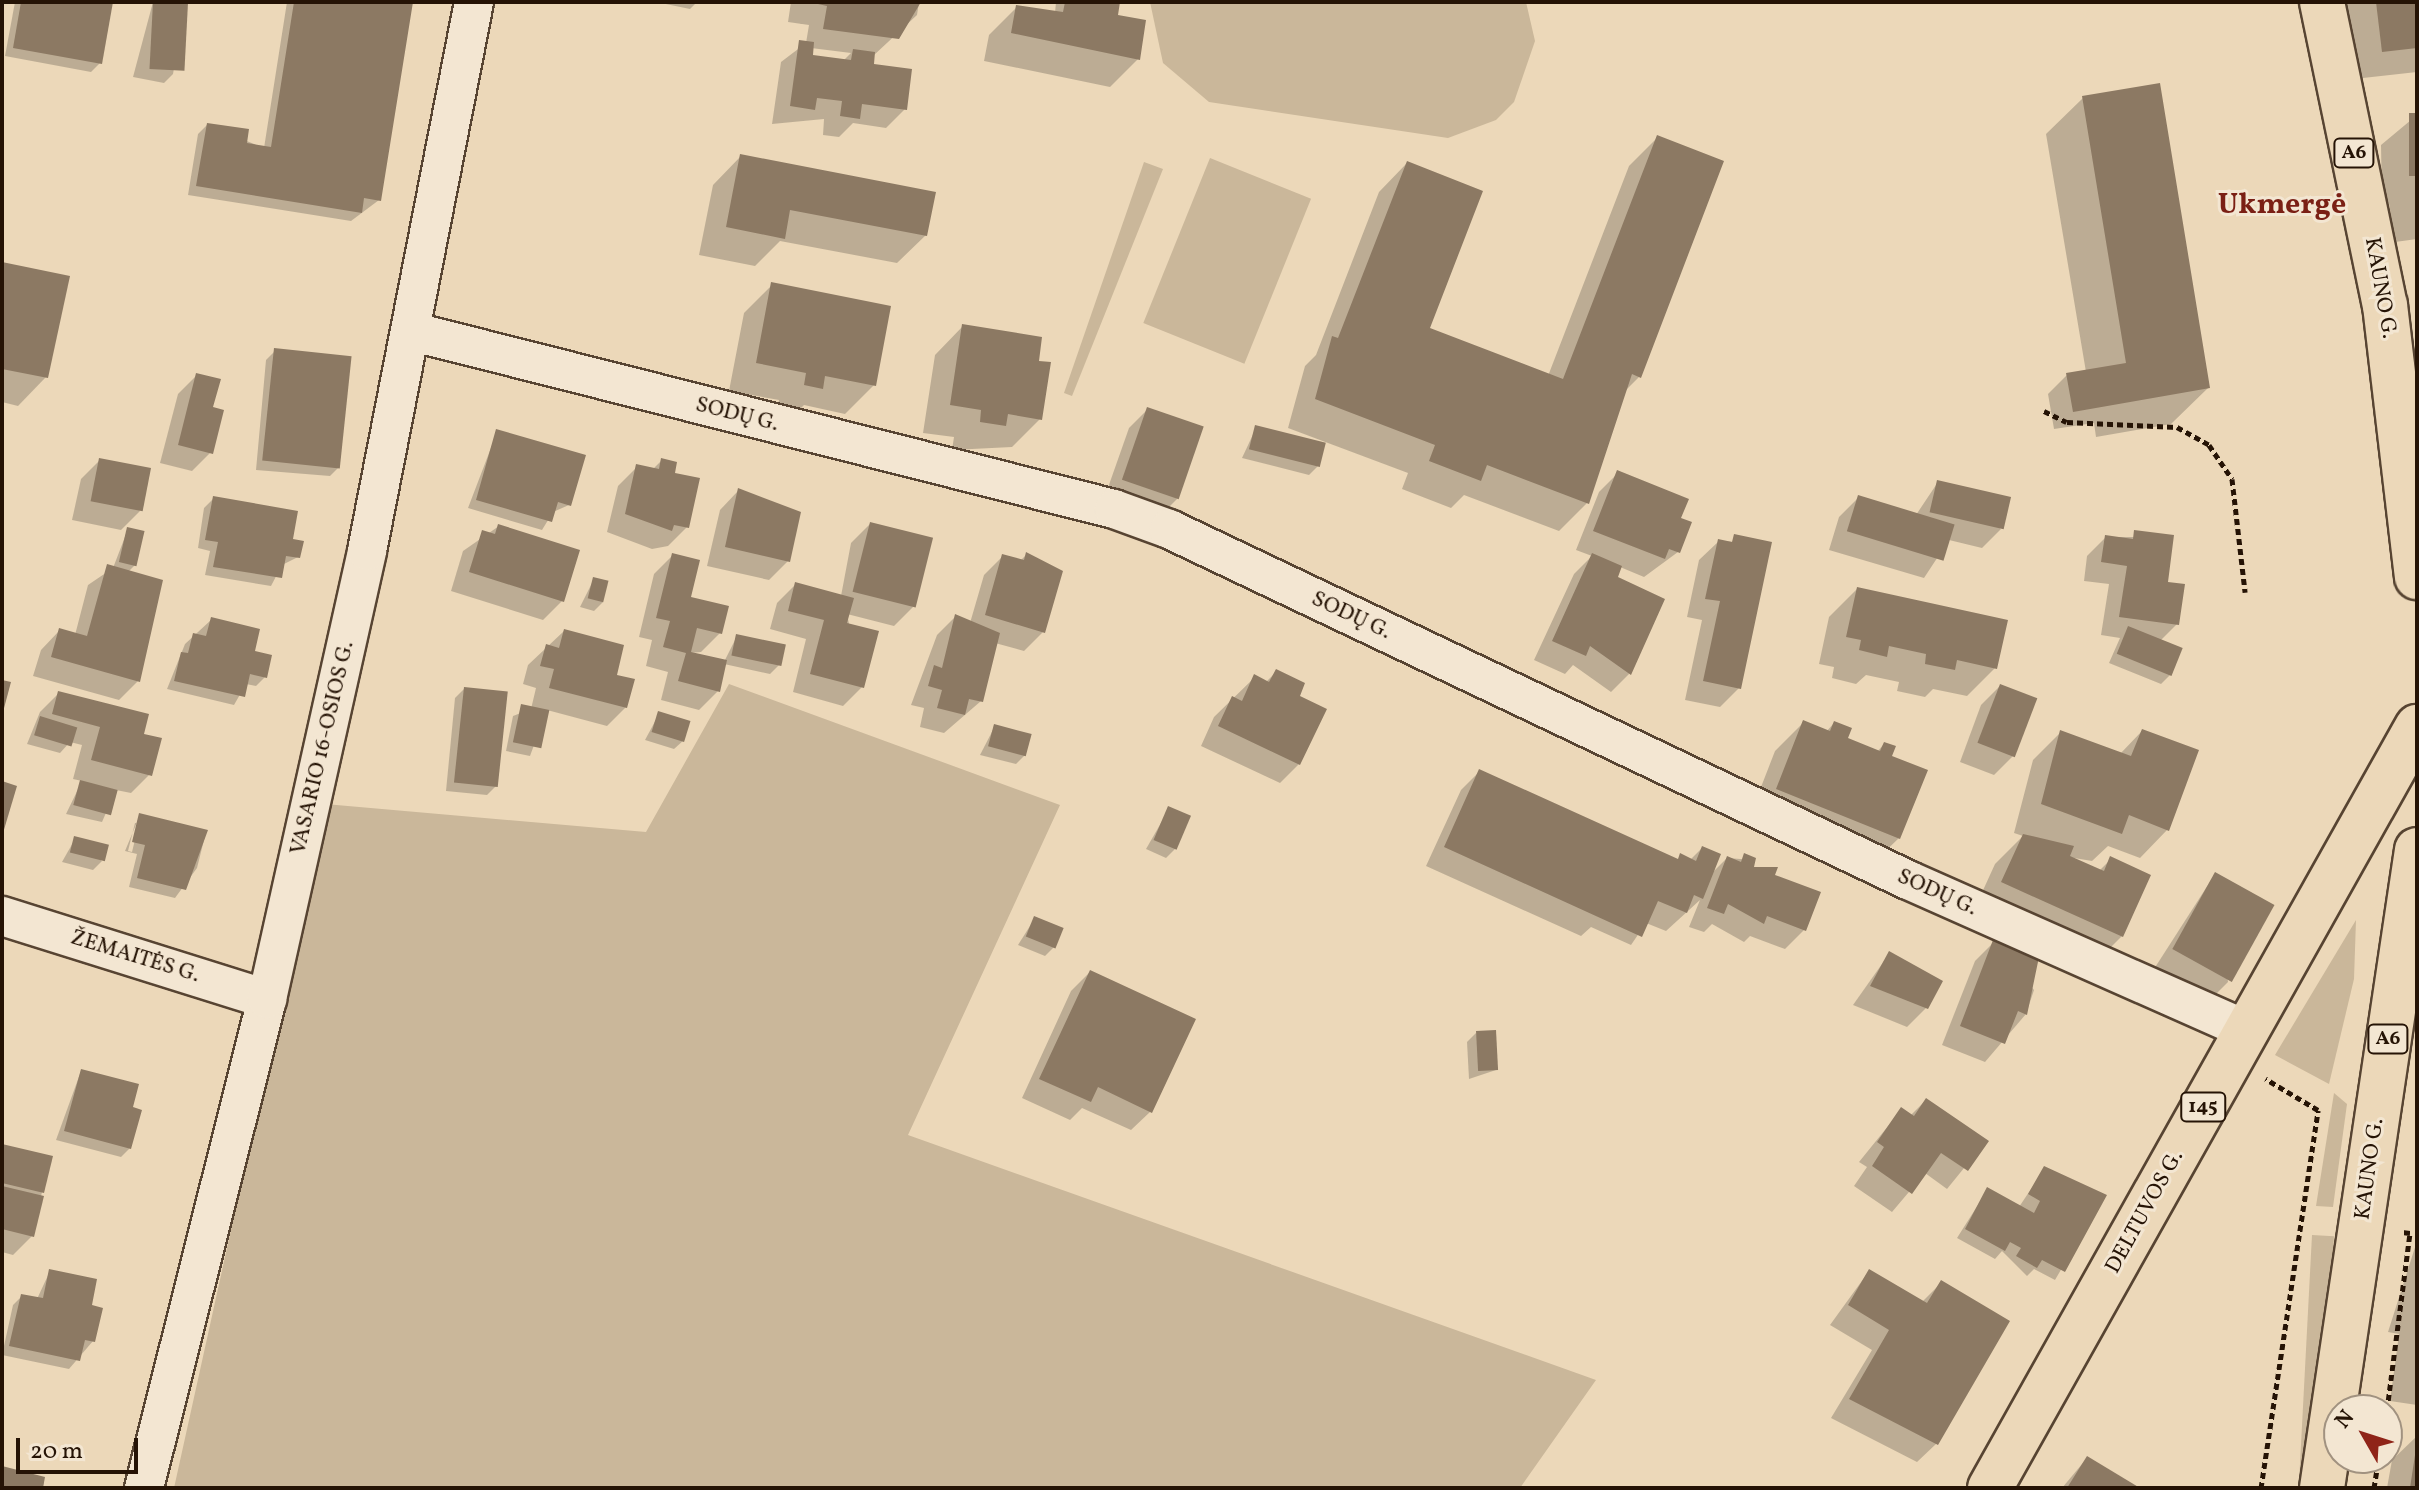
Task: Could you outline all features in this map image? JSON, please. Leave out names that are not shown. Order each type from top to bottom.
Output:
[{"type":"main road","name":"KAUNO G.","points":[[2322,2],[2385,305],[2417,577]]},
{"type":"main road","name":"DELTUVOS G.","points":[[1990,1488],[2417,727]]},
{"type":"main road","name":"KAUNO G.","points":[[2322,1488],[2417,850]]},
{"type":"street","name":"VASARIO 16-OSIOS G.","points":[[144,1488],[267,999],[410,331],[474,2]]},
{"type":"street","name":"SODŲ G.","points":[[410,331],[1114,509],[1169,529],[1908,880],[2238,1044]]},
{"type":"street","name":"ŽEMAITĖS G.","points":[[2,916],[267,999]]},
{"type":"path","points":[[2044,411],[2067,422],[2177,427],[2209,445],[2232,479],[2245,592]]},
{"type":"path","points":[[2238,1044],[2318,1110],[2261,1488]]},
{"type":"shaded area","points":[[1150,2],[1526,2],[1535,41],[1514,102],[1496,120],[1448,138],[1209,102],[1163,63]]},
{"type":"shaded area","points":[[1210,158],[1311,199],[1244,364],[1143,323]]},
{"type":"shaded area","points":[[1144,162],[1163,169],[1072,396],[1064,393]]},
{"type":"shaded area","points":[[729,684],[1060,805],[908,1135],[1596,1380],[1520,1488],[174,1488],[325,804],[646,832]]},
{"type":"shaded area","points":[[2356,920],[2354,979],[2329,1084],[2275,1055]]},
{"type":"shaded area","points":[[2334,1093],[2347,1104],[2333,1207],[2316,1206]]},
{"type":"shaded area","points":[[2312,1235],[2334,1236],[2326,1394],[2323,1394],[2321,1488],[2299,1488]]},
{"type":"building","points":[[21,2],[113,2],[102,64],[13,48]]},
{"type":"building","points":[[153,2],[188,4],[184,71],[149,69]]},
{"type":"building","points":[[294,2],[413,2],[381,201],[364,198],[362,213],[196,186],[207,123],[249,129],[247,143],[271,147]]},
{"type":"building","points":[[809,2],[921,2],[899,39],[823,29],[827,6]]},
{"type":"building","points":[[1065,2],[1120,2],[1118,15],[1146,20],[1140,60],[1011,33],[1016,5],[1063,12]]},
{"type":"building","points":[[2376,2],[2417,2],[2417,48],[2382,52]]},
{"type":"building","points":[[799,40],[814,42],[813,55],[851,60],[853,49],[875,52],[874,64],[912,69],[907,110],[862,104],[860,119],[840,116],[842,101],[817,98],[815,110],[790,106]]},
{"type":"building","points":[[2160,83],[2210,388],[2073,412],[2066,373],[2126,363],[2082,96]]},
{"type":"building","points":[[2409,113],[2417,113],[2417,176],[2409,176]]},
{"type":"building","points":[[1657,135],[1724,161],[1641,378],[1632,374],[1589,504],[1487,465],[1481,481],[1429,461],[1435,445],[1315,399],[1332,336],[1338,338],[1407,161],[1483,191],[1430,328],[1563,379]]},
{"type":"building","points":[[740,154],[936,192],[927,236],[790,210],[785,239],[726,227]]},
{"type":"building","points":[[2,262],[70,276],[48,378],[2,369]]},
{"type":"building","points":[[771,282],[891,306],[876,386],[825,376],[823,389],[804,385],[806,373],[756,363]]},
{"type":"building","points":[[962,324],[1042,337],[1039,361],[1051,362],[1042,420],[1008,414],[1006,426],[980,422],[981,410],[950,405]]},
{"type":"building","points":[[274,348],[352,356],[340,469],[262,460]]},
{"type":"building","points":[[196,373],[221,379],[213,407],[224,410],[213,454],[178,445]]},
{"type":"building","points":[[1147,407],[1204,427],[1179,499],[1122,480]]},
{"type":"building","points":[[1255,425],[1326,443],[1320,467],[1249,449]]},
{"type":"building","points":[[496,429],[586,455],[571,506],[558,502],[552,522],[476,500]]},
{"type":"building","points":[[99,458],[151,468],[143,511],[91,501]]},
{"type":"building","points":[[661,458],[677,462],[675,473],[700,478],[689,528],[674,525],[672,531],[625,514],[636,464],[659,469]]},
{"type":"building","points":[[1617,470],[1689,499],[1681,518],[1692,522],[1680,553],[1669,549],[1665,559],[1593,531]]},
{"type":"building","points":[[1937,480],[2011,497],[2004,529],[1930,512]]},
{"type":"building","points":[[738,488],[801,512],[790,562],[725,547]]},
{"type":"building","points":[[1858,495],[1955,525],[1943,561],[1847,531]]},
{"type":"building","points":[[213,496],[298,511],[293,539],[304,541],[300,558],[286,556],[282,578],[213,567],[218,542],[205,540]]},
{"type":"building","points":[[870,522],[933,538],[916,608],[853,592]]},
{"type":"building","points":[[498,524],[580,550],[564,602],[469,572],[482,530],[495,534]]},
{"type":"building","points":[[127,527],[145,531],[136,566],[119,562]]},
{"type":"building","points":[[2134,530],[2174,535],[2168,582],[2185,584],[2179,625],[2119,617],[2127,566],[2101,562],[2105,535],[2133,539]]},
{"type":"building","points":[[1734,534],[1772,542],[1741,689],[1703,681],[1720,601],[1705,599],[1718,539],[1732,542]]},
{"type":"building","points":[[1026,552],[1063,571],[1045,633],[985,615],[1002,554],[1024,560]]},
{"type":"building","points":[[672,553],[700,560],[691,597],[729,606],[722,634],[697,628],[691,652],[727,660],[720,692],[678,681],[686,653],[663,647],[670,621],[656,618]]},
{"type":"building","points":[[1592,553],[1622,566],[1618,577],[1665,599],[1631,675],[1590,646],[1586,656],[1552,641]]},
{"type":"building","points":[[107,564],[163,580],[140,682],[51,657],[59,628],[87,636]]},
{"type":"building","points":[[593,577],[609,581],[603,602],[588,598]]},
{"type":"building","points":[[795,582],[854,598],[847,623],[879,631],[864,688],[810,674],[824,620],[788,611]]},
{"type":"building","points":[[1857,587],[2008,620],[1997,669],[1957,660],[1955,670],[1925,664],[1926,654],[1889,646],[1887,657],[1859,650],[1861,640],[1846,637]]},
{"type":"building","points":[[955,614],[1000,633],[983,702],[969,699],[965,715],[937,708],[942,690],[928,686],[934,665],[942,668]]},
{"type":"building","points":[[211,617],[260,629],[255,651],[272,655],[267,678],[250,674],[245,697],[174,681],[181,652],[188,653],[193,633],[206,636]]},
{"type":"building","points":[[2128,626],[2183,648],[2171,676],[2117,654]]},
{"type":"building","points":[[564,629],[624,645],[617,675],[635,679],[627,708],[549,688],[554,669],[540,666],[546,644],[559,648]]},
{"type":"building","points":[[736,634],[786,645],[781,666],[731,656]]},
{"type":"building","points":[[1276,669],[1305,683],[1300,696],[1327,709],[1300,765],[1218,726],[1232,696],[1242,701],[1254,674],[1269,682]]},
{"type":"building","points":[[2,680],[11,682],[3,712],[2,712]]},
{"type":"building","points":[[2000,684],[2037,698],[2015,757],[1977,743]]},
{"type":"building","points":[[464,687],[508,692],[498,787],[454,782]]},
{"type":"building","points":[[58,691],[149,714],[144,734],[162,738],[152,776],[91,760],[100,727],[52,714]]},
{"type":"building","points":[[521,704],[549,710],[541,748],[513,742]]},
{"type":"building","points":[[658,711],[691,721],[684,742],[652,732]]},
{"type":"building","points":[[40,716],[77,727],[71,747],[34,735]]},
{"type":"building","points":[[1803,720],[1830,731],[1834,721],[1852,728],[1848,738],[1880,751],[1884,742],[1896,746],[1892,756],[1928,770],[1900,839],[1776,789]]},
{"type":"building","points":[[994,724],[1032,734],[1026,756],[988,746]]},
{"type":"building","points":[[2142,729],[2199,750],[2169,831],[2129,815],[2122,834],[2041,804],[2060,730],[2131,756]]},
{"type":"building","points":[[1479,769],[1678,859],[1680,853],[1696,861],[1702,846],[1721,854],[1703,899],[1694,895],[1687,913],[1658,901],[1642,937],[1444,847]]},
{"type":"building","points":[[80,780],[118,790],[111,815],[73,805]]},
{"type":"building","points":[[2,781],[17,786],[3,833],[2,833]]},
{"type":"building","points":[[1168,806],[1191,816],[1177,850],[1154,840]]},
{"type":"building","points":[[139,813],[208,830],[186,890],[137,878],[145,845],[132,842]]},
{"type":"building","points":[[2023,834],[2074,846],[2070,856],[2104,871],[2110,856],[2151,875],[2123,937],[2001,882]]},
{"type":"building","points":[[74,836],[109,845],[105,861],[70,852]]},
{"type":"building","points":[[1744,853],[1756,858],[1754,867],[1778,867],[1775,875],[1821,892],[1806,931],[1767,916],[1764,924],[1728,904],[1724,914],[1707,908],[1727,856],[1741,862]]},
{"type":"building","points":[[2215,872],[2274,905],[2232,982],[2172,949]]},
{"type":"building","points":[[1034,916],[1064,928],[1055,948],[1026,936]]},
{"type":"building","points":[[1993,940],[2039,957],[2027,1015],[2018,1011],[2005,1044],[1960,1026]]},
{"type":"building","points":[[1889,951],[1943,981],[1928,1009],[1870,986]]},
{"type":"building","points":[[1090,970],[1196,1019],[1152,1113],[1098,1087],[1091,1102],[1039,1079]]},
{"type":"building","points":[[1496,1030],[1498,1070],[1478,1071],[1476,1031]]},
{"type":"building","points":[[81,1069],[139,1084],[133,1107],[142,1110],[131,1149],[64,1131]]},
{"type":"building","points":[[1926,1098],[1989,1141],[1968,1171],[1941,1153],[1912,1194],[1872,1166],[1884,1147],[1877,1142],[1901,1107],[1914,1116]]},
{"type":"building","points":[[2,1144],[53,1156],[44,1193],[2,1183]]},
{"type":"building","points":[[2044,1166],[2107,1195],[2065,1272],[2042,1260],[2037,1268],[2016,1256],[2021,1248],[2010,1242],[2005,1251],[1965,1229],[1987,1187],[2034,1213],[2040,1201],[2028,1194]]},
{"type":"building","points":[[2,1186],[44,1196],[34,1237],[2,1229]]},
{"type":"building","points":[[49,1269],[97,1279],[92,1305],[103,1308],[95,1342],[85,1340],[80,1361],[9,1346],[21,1294],[43,1298]]},
{"type":"building","points":[[1869,1269],[1927,1303],[1941,1280],[2010,1321],[1938,1445],[1849,1399],[1889,1330],[1848,1305]]},
{"type":"building","points":[[2415,1455],[2417,1488],[2410,1488]]},
{"type":"building","points":[[2087,1456],[2140,1488],[2067,1488]]},
{"type":"building","points":[[2,1466],[45,1477],[43,1488],[2,1488]]},
{"type":"district","name":"Ukmergė","points":[[2282,205]]}]
